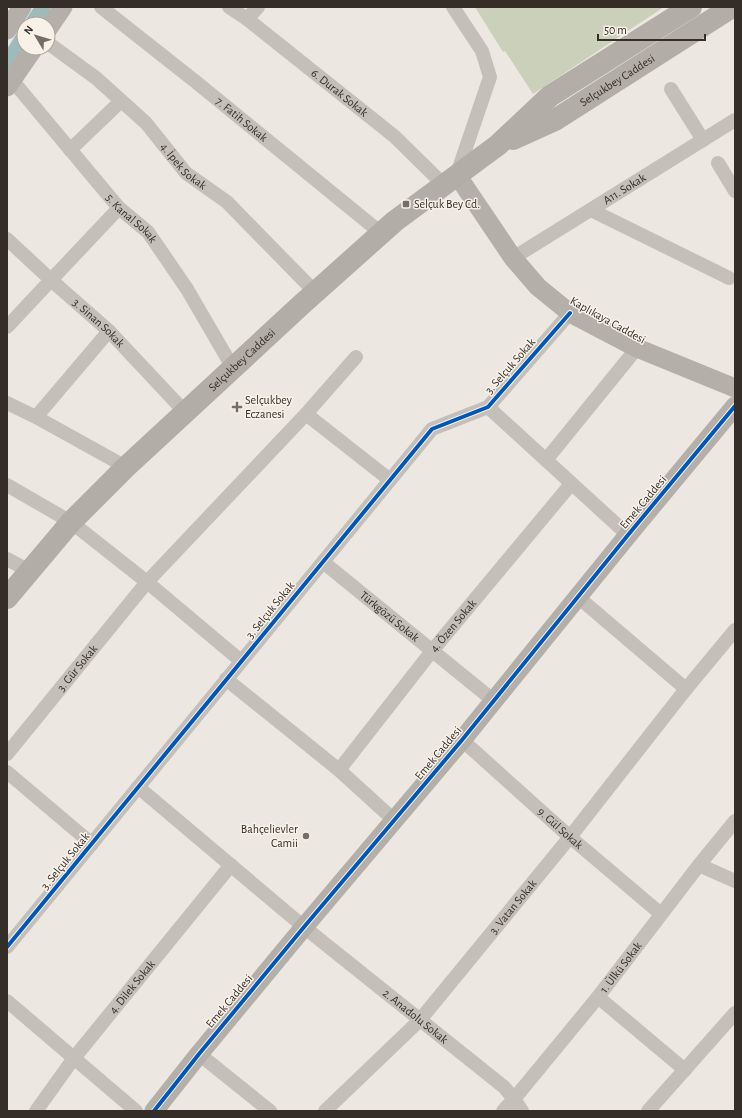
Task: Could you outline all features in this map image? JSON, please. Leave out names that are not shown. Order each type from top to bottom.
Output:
[{"type":"main road","name":"Selçukbey Caddesi","points":[[7,598],[71,522],[126,467],[381,233],[498,145],[550,96],[691,7]]},
{"type":"main road","name":"Selçukbey Caddesi","points":[[498,145],[555,120],[732,7]]},
{"type":"street","points":[[56,17],[63,7]]},
{"type":"street","name":"7. Fatih Sokak","points":[[101,7],[196,82],[381,233]]},
{"type":"street","name":"6. Durak Sokak","points":[[229,7],[247,19],[450,180]]},
{"type":"street","points":[[247,19],[258,7]]},
{"type":"street","points":[[450,180],[490,77],[482,52],[453,7]]},
{"type":"street","points":[[7,30],[19,9]]},
{"type":"street","name":"4. İpek Sokak","points":[[56,49],[96,78],[146,123],[186,173],[227,202],[315,292]]},
{"type":"street","points":[[9,84],[28,56]]},
{"type":"street","name":"5. Kanal Sokak","points":[[9,84],[70,150],[119,208],[148,232],[187,289],[233,368]]},
{"type":"street","points":[[671,89],[703,140]]},
{"type":"street","points":[[70,150],[121,101]]},
{"type":"street","name":"A11. Sokak","points":[[513,258],[735,120]]},
{"type":"street","points":[[718,163],[735,191]]},
{"type":"street","name":"Kaplıkaya Caddesi","points":[[450,180],[538,287],[570,313],[637,348],[735,388]]},
{"type":"street","points":[[7,327],[119,208]]},
{"type":"street","points":[[591,210],[730,278]]},
{"type":"street","name":"3. Sinan Sokak","points":[[7,239],[50,280],[109,331],[185,412]]},
{"type":"street","name":"3. Selçuk Sokak","points":[[7,947],[432,429],[488,407],[570,313]]},
{"type":"street","points":[[36,417],[109,331]]},
{"type":"street","points":[[546,460],[637,348]]},
{"type":"street","points":[[356,357],[306,414],[390,480]]},
{"type":"street","points":[[7,403],[36,417],[126,467]]},
{"type":"street","name":"Emek Caddesi","points":[[154,1111],[304,927],[462,740],[628,535],[735,406]]},
{"type":"street","points":[[488,407],[628,535]]},
{"type":"street","name":"3. Gür Sokak","points":[[7,754],[147,582],[306,414]]},
{"type":"street","name":"4. Özen Sokak","points":[[339,770],[432,651],[571,484]]},
{"type":"street","points":[[7,486],[71,522],[147,582],[241,661]]},
{"type":"street","points":[[7,559],[29,571]]},
{"type":"street","name":"Türkgözü Sokak","points":[[323,562],[494,701]]},
{"type":"street","points":[[578,597],[686,689]]},
{"type":"street","name":"3. Vatan Sokak","points":[[325,1111],[420,1020],[570,837],[686,689],[735,630]]},
{"type":"street","points":[[226,679],[339,770],[394,820]]},
{"type":"street","name":"9. Gül Sokak","points":[[462,740],[570,837],[661,914]]},
{"type":"street","points":[[7,772],[92,844]]},
{"type":"street","name":"2. Anadolu Sokak","points":[[138,787],[304,927],[504,1087],[518,1105]]},
{"type":"street","name":"1. Ülkü Sokak","points":[[503,1111],[518,1105],[698,865],[735,821]]},
{"type":"street","name":"4. Dilek Sokak","points":[[36,1111],[74,1058],[230,865]]},
{"type":"street","points":[[698,865],[735,881]]},
{"type":"street","points":[[598,997],[685,1070]]},
{"type":"street","points":[[7,1001],[136,1111]]},
{"type":"street","points":[[648,1111],[735,1013]]},
{"type":"street","points":[[199,1054],[270,1111]]},
{"type":"green space","points":[[475,7],[664,7],[533,94],[505,51],[503,52]]},
{"type":"waterway","points":[[37,16],[43,7]]},
{"type":"waterway","points":[[7,63],[16,49]]},
{"type":"cycle path","points":[[7,947],[432,429],[488,407],[570,313]]},
{"type":"cycle path","points":[[154,1111],[304,927],[462,740],[628,535],[735,406]]},
{"type":"place","name":"Selçuk Bey Cd.","points":[[406,204]]},
{"type":"place","name":"Selçukbey Eczanesi","points":[[237,407]]},
{"type":"place","name":"Bahçelievler Camii","points":[[306,836]]}]
